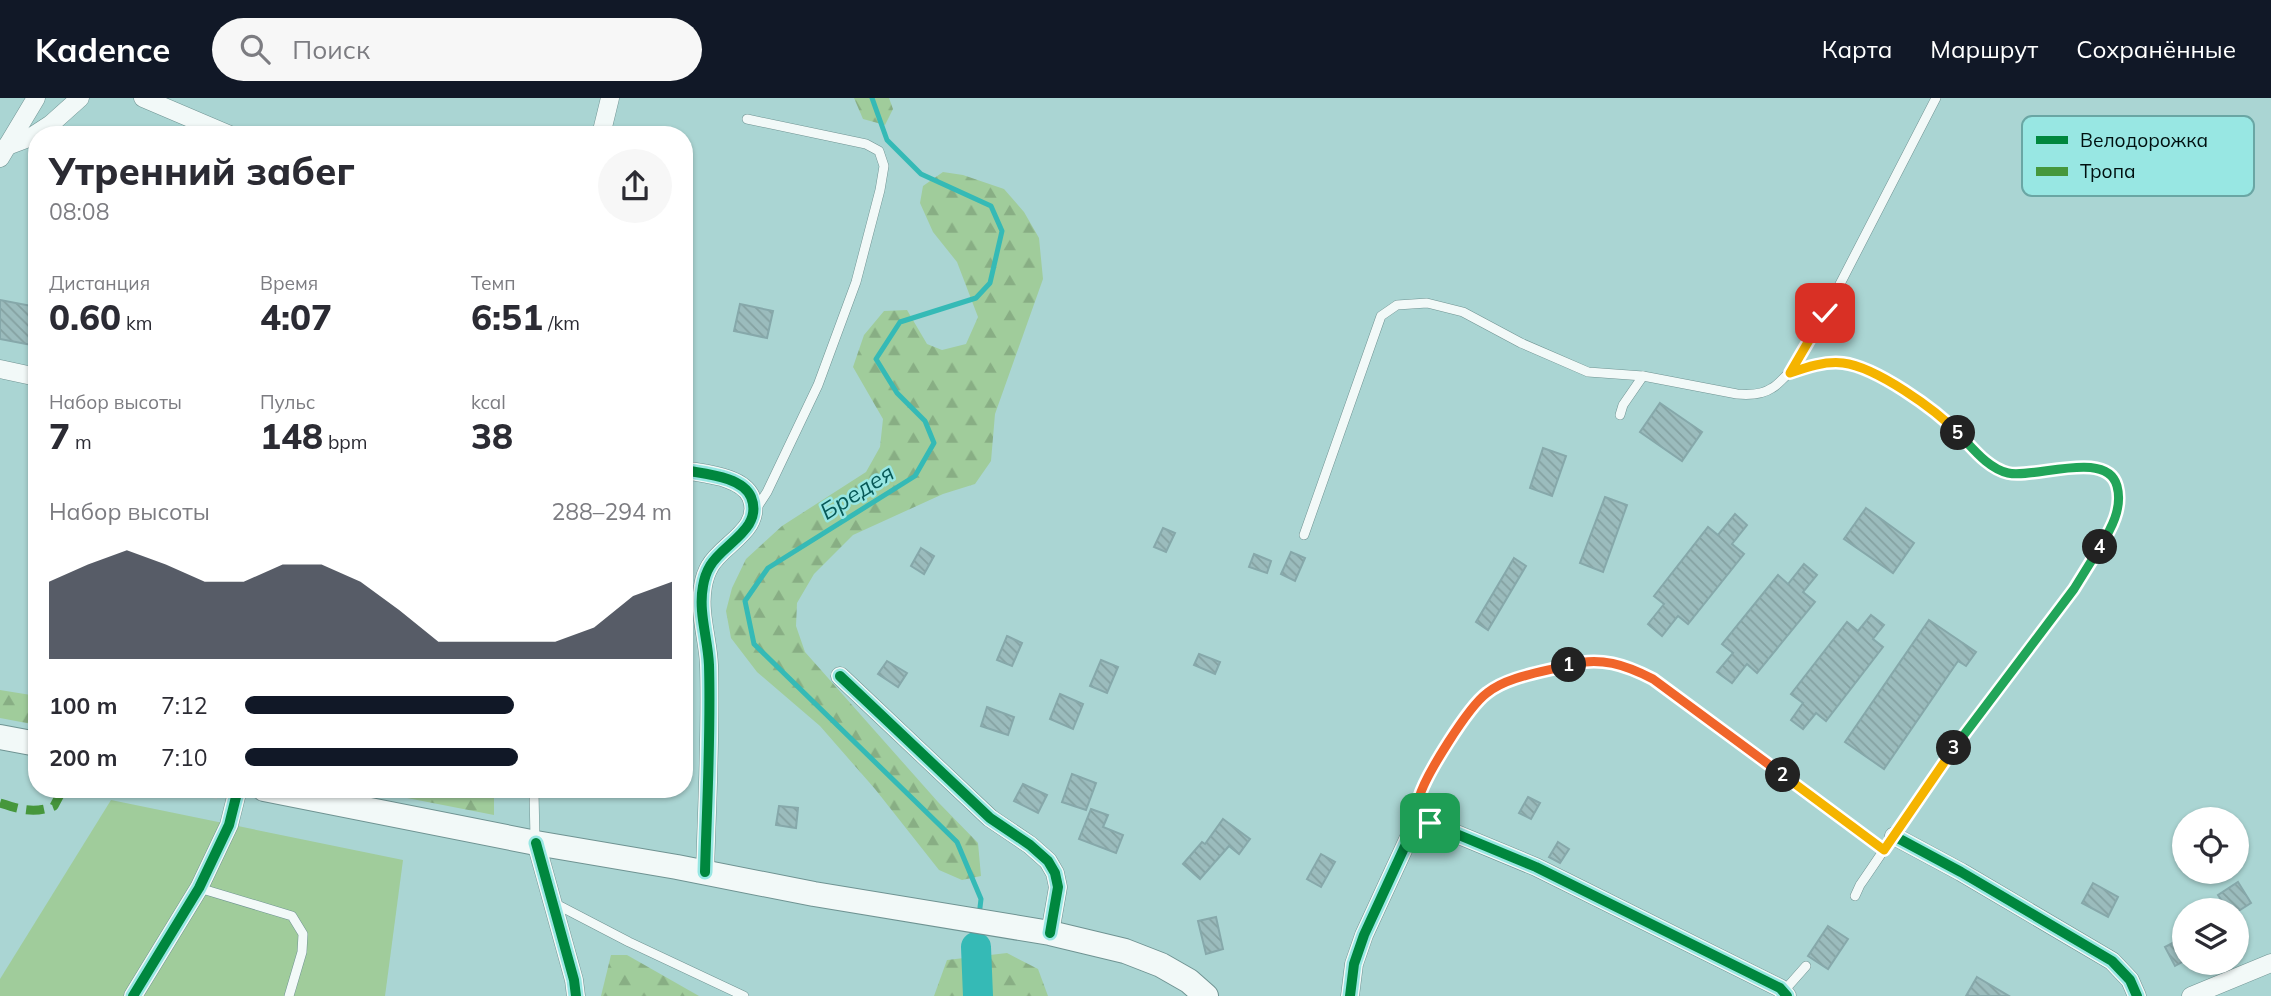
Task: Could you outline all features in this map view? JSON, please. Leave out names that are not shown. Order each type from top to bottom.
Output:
[{"type":"main road","points":[[0,737],[28,742]]},
{"type":"main road","points":[[309,798],[536,843],[1050,933],[1125,950],[1161,965],[1189,981],[1206,996]]},
{"type":"street","points":[[4,152],[36,98]]},
{"type":"street","points":[[48,126],[80,98]]},
{"type":"street","points":[[143,98],[209,126]]},
{"type":"street","points":[[603,126],[610,98]]},
{"type":"street","points":[[4,152],[28,139]]},
{"type":"street","points":[[0,369],[28,375]]},
{"type":"street","points":[[693,472],[731,481],[745,488],[751,498],[753,514],[745,531],[710,565],[703,587],[702,617],[709,662],[705,872]]},
{"type":"street","points":[[840,676],[990,818],[1030,845],[1048,861],[1055,873],[1058,887],[1050,933]]},
{"type":"street","points":[[133,996],[200,888],[229,825],[236,798]]},
{"type":"street","points":[[1350,996],[1354,964],[1364,935],[1417,820],[1536,867],[1780,988],[1785,994]]},
{"type":"street","points":[[536,843],[574,980],[576,996]]},
{"type":"street","points":[[1889,843],[1961,872],[2112,961],[2130,980],[2137,996]]},
{"type":"street","points":[[2191,996],[2271,963]]},
{"type":"lane","points":[[1304,535],[1381,316],[1397,305],[1427,303],[1463,312],[1521,343],[1588,372],[1643,376],[1737,394],[1752,395],[1772,389],[1790,373],[1825,313],[1936,98]]},
{"type":"lane","points":[[747,119],[866,144],[879,151],[884,166],[870,235],[856,282],[818,385],[768,492],[753,514]]},
{"type":"lane","points":[[1790,373],[1811,365],[1843,363],[1866,370],[1940,415],[1994,468],[2020,474],[2091,466],[2103,469],[2116,481],[2119,494],[2118,511],[2107,535],[2074,589],[1967,729],[1855,896]]},
{"type":"lane","points":[[1620,415],[1623,405],[1643,376]]},
{"type":"lane","points":[[1417,820],[1419,800],[1425,784],[1469,711],[1487,693],[1504,683],[1578,663],[1606,661],[1630,667],[1653,679],[1889,843]]},
{"type":"lane","points":[[534,798],[536,843]]},
{"type":"lane","points":[[200,888],[292,916],[303,934],[302,952],[289,996]]},
{"type":"lane","points":[[552,903],[744,996]]},
{"type":"lane","points":[[1785,994],[1806,966]]},
{"type":"green space","points":[[854,98],[889,98],[893,109],[885,125],[863,119]]},
{"type":"green space","points":[[943,172],[963,175],[1004,189],[1024,212],[1039,238],[1043,279],[995,414],[991,461],[975,484],[943,494],[853,535],[814,574],[797,603],[796,626],[805,652],[938,802],[978,843],[981,876],[962,880],[939,870],[875,789],[820,726],[757,672],[731,638],[726,611],[732,588],[746,559],[782,526],[866,472],[880,447],[883,419],[853,367],[864,335],[884,311],[907,310],[927,344],[942,350],[966,344],[978,317],[957,262],[933,232],[920,203],[923,186]]},
{"type":"green space","points":[[0,690],[28,695],[28,723],[0,718]]},
{"type":"green space","points":[[407,798],[494,798],[494,815]]},
{"type":"green space","points":[[111,800],[403,860],[385,996],[0,996],[0,979]]},
{"type":"green space","points":[[1007,953],[1038,969],[1048,996],[934,996],[947,960]]},
{"type":"green space","points":[[611,955],[627,955],[699,996],[601,996]]},
{"type":"building","points":[[0,300],[28,305],[28,344],[0,339]]},
{"type":"building","points":[[740,304],[773,311],[767,338],[734,331]]},
{"type":"building","points":[[1660,403],[1702,432],[1682,461],[1640,432]]},
{"type":"building","points":[[1543,448],[1566,456],[1552,496],[1530,488]]},
{"type":"building","points":[[1605,497],[1627,505],[1603,572],[1580,563]]},
{"type":"building","points":[[1866,508],[1914,543],[1893,573],[1844,539]]},
{"type":"building","points":[[1735,514],[1747,525],[1732,544],[1744,554],[1688,624],[1678,616],[1662,636],[1648,624],[1664,604],[1654,596],[1708,527],[1718,535]]},
{"type":"building","points":[[1163,528],[1175,533],[1166,552],[1154,547]]},
{"type":"building","points":[[921,548],[934,556],[924,574],[911,566]]},
{"type":"building","points":[[1291,552],[1305,558],[1295,581],[1281,574]]},
{"type":"building","points":[[1254,554],[1271,561],[1267,573],[1249,567]]},
{"type":"building","points":[[1514,558],[1526,566],[1488,630],[1476,622]]},
{"type":"building","points":[[1804,564],[1817,575],[1803,592],[1815,602],[1757,673],[1747,664],[1732,683],[1717,672],[1733,653],[1722,644],[1778,575],[1788,584]]},
{"type":"building","points":[[1871,615],[1884,625],[1873,639],[1883,647],[1826,721],[1816,713],[1803,729],[1791,720],[1803,703],[1791,694],[1847,622],[1858,631]]},
{"type":"building","points":[[1929,620],[1976,652],[1966,666],[1958,661],[1884,769],[1845,742]]},
{"type":"building","points":[[1007,636],[1022,643],[1012,666],[997,660]]},
{"type":"building","points":[[1199,654],[1220,662],[1215,674],[1194,665]]},
{"type":"building","points":[[1101,660],[1118,667],[1107,693],[1090,686]]},
{"type":"building","points":[[887,661],[907,673],[898,687],[878,674]]},
{"type":"building","points":[[1060,694],[1083,704],[1073,729],[1050,719]]},
{"type":"building","points":[[987,707],[1014,717],[1008,735],[981,726]]},
{"type":"building","points":[[1072,774],[1096,783],[1086,810],[1062,802]]},
{"type":"building","points":[[1023,784],[1047,795],[1038,813],[1014,801]]},
{"type":"building","points":[[1528,797],[1540,803],[1531,819],[1519,813]]},
{"type":"building","points":[[779,806],[798,808],[796,828],[776,825]]},
{"type":"building","points":[[1091,809],[1108,815],[1103,827],[1123,835],[1116,853],[1079,839]]},
{"type":"building","points":[[1223,819],[1250,839],[1239,854],[1229,846],[1200,879],[1183,864],[1202,842],[1205,844]]},
{"type":"building","points":[[1558,842],[1569,849],[1560,863],[1549,857]]},
{"type":"building","points":[[1321,854],[1335,862],[1321,887],[1307,879]]},
{"type":"building","points":[[2093,883],[2118,897],[2108,917],[2082,903]]},
{"type":"building","points":[[2239,884],[2248,898],[2220,898],[2218,895]]},
{"type":"building","points":[[1216,917],[1223,949],[1206,954],[1198,921]]},
{"type":"building","points":[[1828,926],[1848,939],[1828,969],[1808,956]]},
{"type":"building","points":[[2172,943],[2172,960],[2165,947]]},
{"type":"building","points":[[1977,977],[2009,996],[1966,996]]},
{"type":"waterway","name":"Бредея","points":[[872,98],[887,140],[921,174],[991,206],[1002,231],[990,283],[976,298],[900,322],[876,359],[897,393],[925,421],[934,443],[915,476],[768,568],[745,601],[754,644],[957,842],[981,899],[979,916]]},
{"type":"waterway","name":"Бредея","points":[[976,947],[978,929]]},
{"type":"waterway","points":[[976,947],[978,996]]},
{"type":"marked path","points":[[0,803],[27,810],[40,810],[54,806],[58,798]]},
{"type":"cycle path","points":[[693,472],[722,477],[740,484],[751,497],[753,508],[747,527],[710,566],[703,586],[702,606],[709,691],[705,872]]},
{"type":"cycle path","points":[[840,676],[990,818],[1030,845],[1048,861],[1055,873],[1058,887],[1050,933]]},
{"type":"cycle path","points":[[133,996],[199,888],[229,825],[236,798]]},
{"type":"cycle path","points":[[1350,996],[1354,964],[1364,935],[1417,820],[1536,867],[1780,988],[1787,996]]},
{"type":"cycle path","points":[[1894,836],[2112,961],[2130,980],[2137,996]]},
{"type":"cycle path","points":[[536,843],[574,980],[576,996]]},
{"type":"route","points":[[1430,823],[1417,820],[1419,800],[1425,784],[1469,711],[1487,693],[1504,683],[1578,663],[1606,661],[1630,667],[1653,679],[1884,850],[1967,729],[2074,589],[2107,535],[2118,511],[2119,494],[2116,481],[2103,469],[2091,466],[2020,474],[1994,468],[1940,415],[1866,370],[1843,363],[1811,365],[1790,373],[1825,313]]}]
